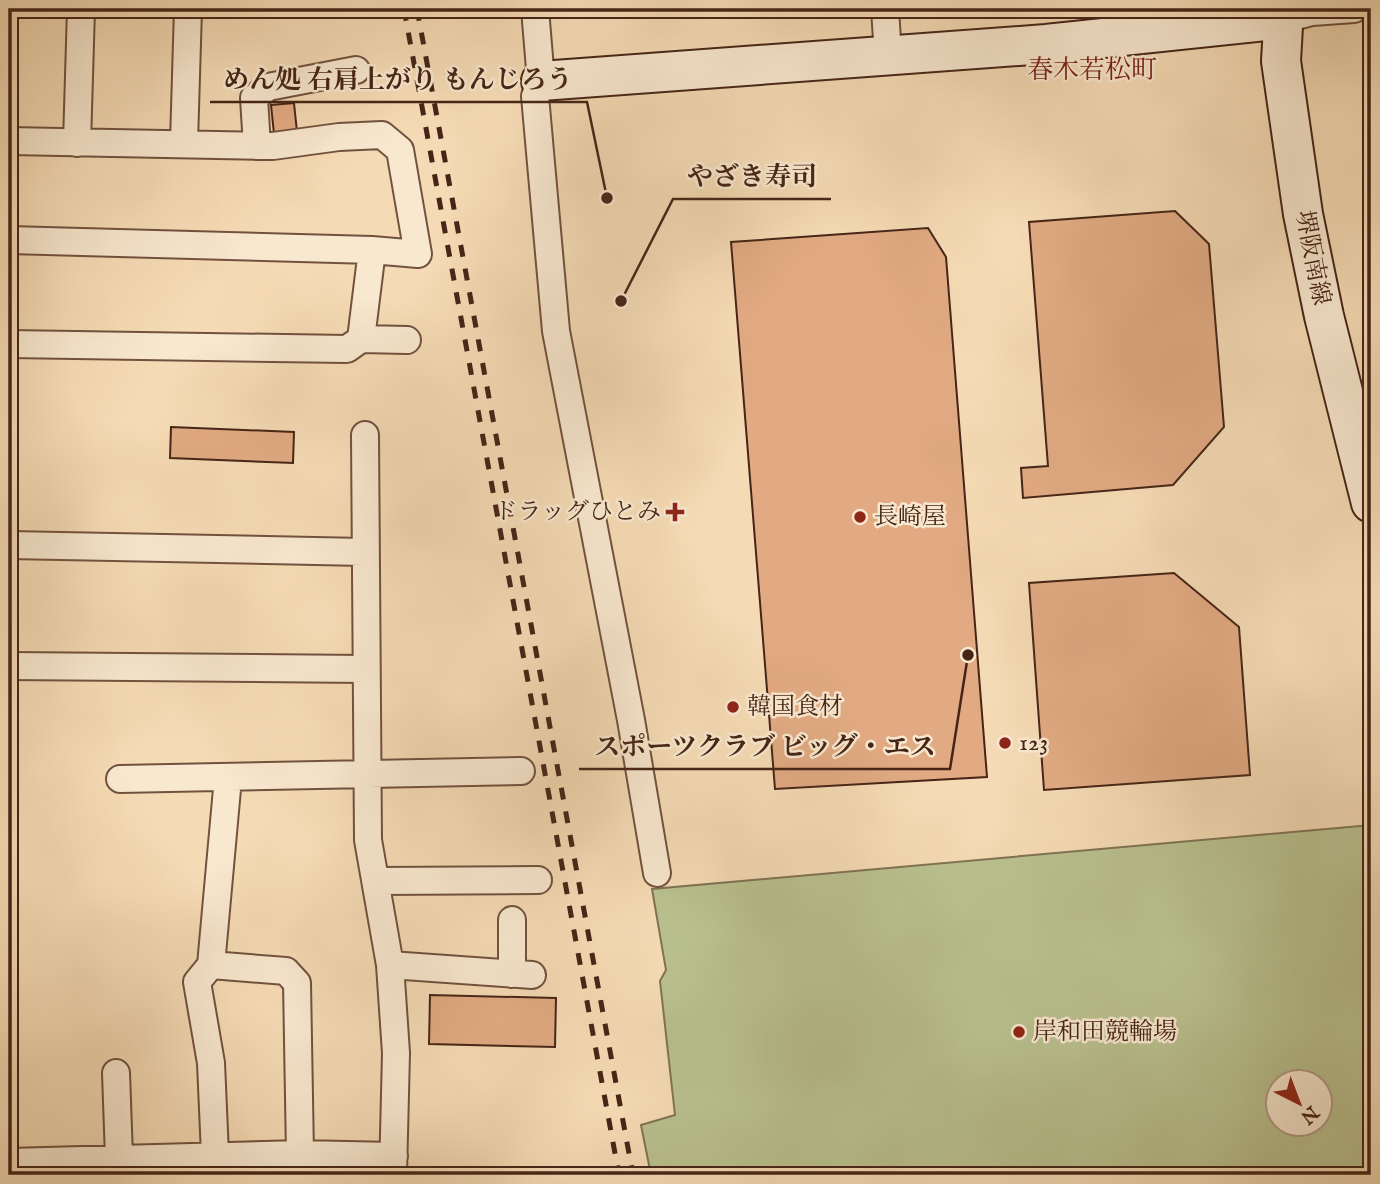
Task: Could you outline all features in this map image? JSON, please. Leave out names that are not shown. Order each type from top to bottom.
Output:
[{"type":"street","points":[[77,143],[81,9]]},
{"type":"street","points":[[184,142],[188,9]]},
{"type":"street","points":[[535,9],[541,81],[535,96],[556,331],[631,720],[657,873]]},
{"type":"street","points":[[885,9],[888,55]]},
{"type":"street","points":[[541,81],[1046,44],[1284,14],[1354,9]]},
{"type":"street","name":"堺阪南線","points":[[1284,14],[1282,61],[1303,214],[1324,316],[1371,503]]},
{"type":"street","points":[[257,146],[254,98],[268,87],[356,70]]},
{"type":"street","points":[[9,142],[184,142],[257,146],[339,136],[382,135],[389,138],[400,150],[418,254],[372,250],[9,240]]},
{"type":"street","points":[[361,339],[372,250]]},
{"type":"street","points":[[9,344],[347,349],[361,339],[407,340]]},
{"type":"street","points":[[9,1162],[300,1154],[394,1166],[396,1053],[390,965],[368,840],[365,435]]},
{"type":"street","points":[[9,545],[364,552]]},
{"type":"street","points":[[9,666],[366,669]]},
{"type":"street","points":[[120,779],[522,771]]},
{"type":"street","points":[[215,1155],[211,1063],[197,982],[211,965],[228,778]]},
{"type":"street","points":[[377,881],[538,880]]},
{"type":"street","points":[[390,965],[522,975],[512,920]]},
{"type":"street","points":[[211,965],[286,971],[297,984],[300,1154]]},
{"type":"street","points":[[116,1073],[119,1158]]},
{"type":"green space","name":"岸和田競輪場","points":[[1371,825],[1371,1175],[651,1175],[641,1125],[675,1115],[660,981],[666,970],[652,889]]},
{"type":"building","points":[[294,103],[297,132],[274,134],[271,105]]},
{"type":"building","points":[[1175,211],[1209,244],[1224,427],[1173,485],[1023,498],[1021,468],[1048,466],[1029,222]]},
{"type":"building","name":"長崎屋","points":[[928,228],[946,257],[987,777],[775,789],[731,242]]},
{"type":"building","points":[[171,427],[294,432],[293,463],[170,458]]},
{"type":"building","points":[[1174,573],[1239,627],[1250,775],[1044,790],[1029,583]]},
{"type":"building","points":[[430,995],[556,998],[555,1047],[429,1044]]},
{"type":"railway","points":[[404,9],[619,1175]]},
{"type":"railway","points":[[417,9],[633,1175]]},
{"type":"place","name":"めん処 右肩上がり もんじろう","points":[[607,198]]},
{"type":"place","name":"やざき寿司","points":[[621,301]]},
{"type":"place","name":"ドラッグひとみ","points":[[675,512]]},
{"type":"place","name":"長崎屋","points":[[860,517]]},
{"type":"place","name":"スポーツクラブ ビッグ・エス","points":[[968,655]]},
{"type":"place","name":"韓国食材","points":[[733,707]]},
{"type":"place","name":"123","points":[[1005,743]]},
{"type":"place","name":"岸和田競輪場","points":[[1019,1032]]},
{"type":"district","name":"春木若松町","points":[[1092,70]]}]
